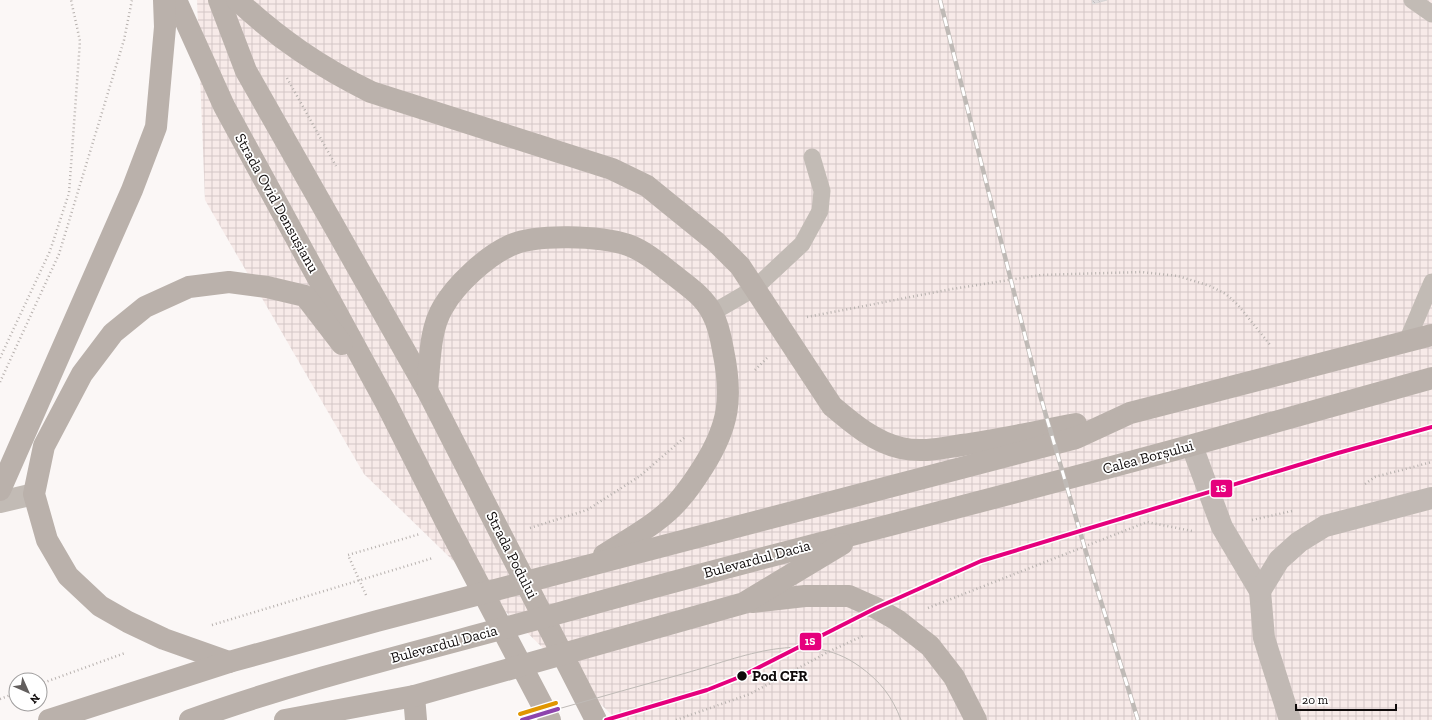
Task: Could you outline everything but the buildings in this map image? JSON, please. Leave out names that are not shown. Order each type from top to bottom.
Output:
[{"type":"main road","points":[[0,490],[132,190],[156,127],[165,28],[164,0]]},
{"type":"main road","name":"Strada Ovid Densușianu","points":[[176,0],[224,106],[386,403]]},
{"type":"main road","points":[[219,0],[246,71],[428,390]]},
{"type":"main road","points":[[237,0],[264,25],[298,51],[335,74],[371,92],[612,169],[647,186],[716,242],[740,266],[832,406],[850,422],[879,440],[901,448],[926,451],[980,443],[1130,413],[1432,335]]},
{"type":"main road","points":[[428,390],[431,341],[442,308],[481,262],[510,245],[538,239],[598,238],[628,246],[655,260],[696,292],[712,313],[721,340],[728,374],[729,398],[723,431],[715,448],[680,500],[650,525],[586,566]]},
{"type":"main road","points":[[229,662],[164,639],[128,622],[100,606],[68,576],[47,540],[34,494],[44,446],[82,374],[113,333],[145,307],[190,287],[228,282],[267,286],[305,296],[386,403],[448,526],[550,720]]},
{"type":"main road","name":"Calea Borșului","points":[[862,531],[1192,446],[1432,378]]},
{"type":"main road","name":"Strada Podului","points":[[428,390],[596,720]]},
{"type":"main road","points":[[49,720],[229,662],[377,621],[1076,438],[1130,413]]},
{"type":"main road","name":"Bulevardul Dacia","points":[[285,720],[414,696],[744,603],[862,531]]},
{"type":"main road","name":"Bulevardul Dacia","points":[[190,720],[234,704],[358,666],[480,635],[736,564],[862,531]]},
{"type":"main road","points":[[744,603],[805,596],[849,596],[876,608],[897,620],[930,646],[954,677],[976,720]]},
{"type":"main road","points":[[414,696],[416,720]]},
{"type":"street","points":[[1192,446],[1222,527],[1260,591],[1264,638],[1290,720]]},
{"type":"street","points":[[0,502],[34,494]]},
{"type":"street","points":[[1260,591],[1279,560],[1299,542],[1325,526],[1432,498]]},
{"type":"lane","points":[[1412,0],[1432,14]]},
{"type":"lane","points":[[712,313],[755,288],[802,244],[820,211],[822,191],[812,157]]},
{"type":"lane","points":[[1408,341],[1432,282]]},
{"type":"path","points":[[0,358],[50,251],[69,193],[80,41],[71,0]]},
{"type":"path","points":[[0,382],[59,254],[124,40],[132,0]]},
{"type":"path","points":[[729,398],[808,316],[952,289],[1040,275],[1141,272],[1178,276],[1210,286],[1226,294],[1238,305],[1291,372]]},
{"type":"path","points":[[526,529],[587,510],[640,476],[690,432]]},
{"type":"path","points":[[676,720],[750,694],[830,651],[897,620],[1147,522],[1190,531],[1222,527]]},
{"type":"path","points":[[377,621],[348,554],[426,533]]},
{"type":"path","points":[[209,626],[435,558]]},
{"type":"path","points":[[48,681],[164,639]]},
{"type":"shaded area","points":[[197,0],[1432,0],[1432,720],[617,720],[364,474],[205,200]]},
{"type":"tram line","points":[[558,709],[751,654],[774,649],[796,647],[817,649],[839,655],[859,666],[879,683],[894,704],[901,720]]},
{"type":"railway","points":[[940,0],[1040,395],[1093,576],[1138,720]]},
{"type":"transit line","name":"1S","points":[[606,720],[707,690],[742,676],[876,608],[981,561],[1338,453],[1432,427]]},
{"type":"transit line","points":[[520,714],[556,703]]},
{"type":"transit line","points":[[522,720],[558,709]]},
{"type":"place","name":"Pod CFR","points":[[742,676]]}]
